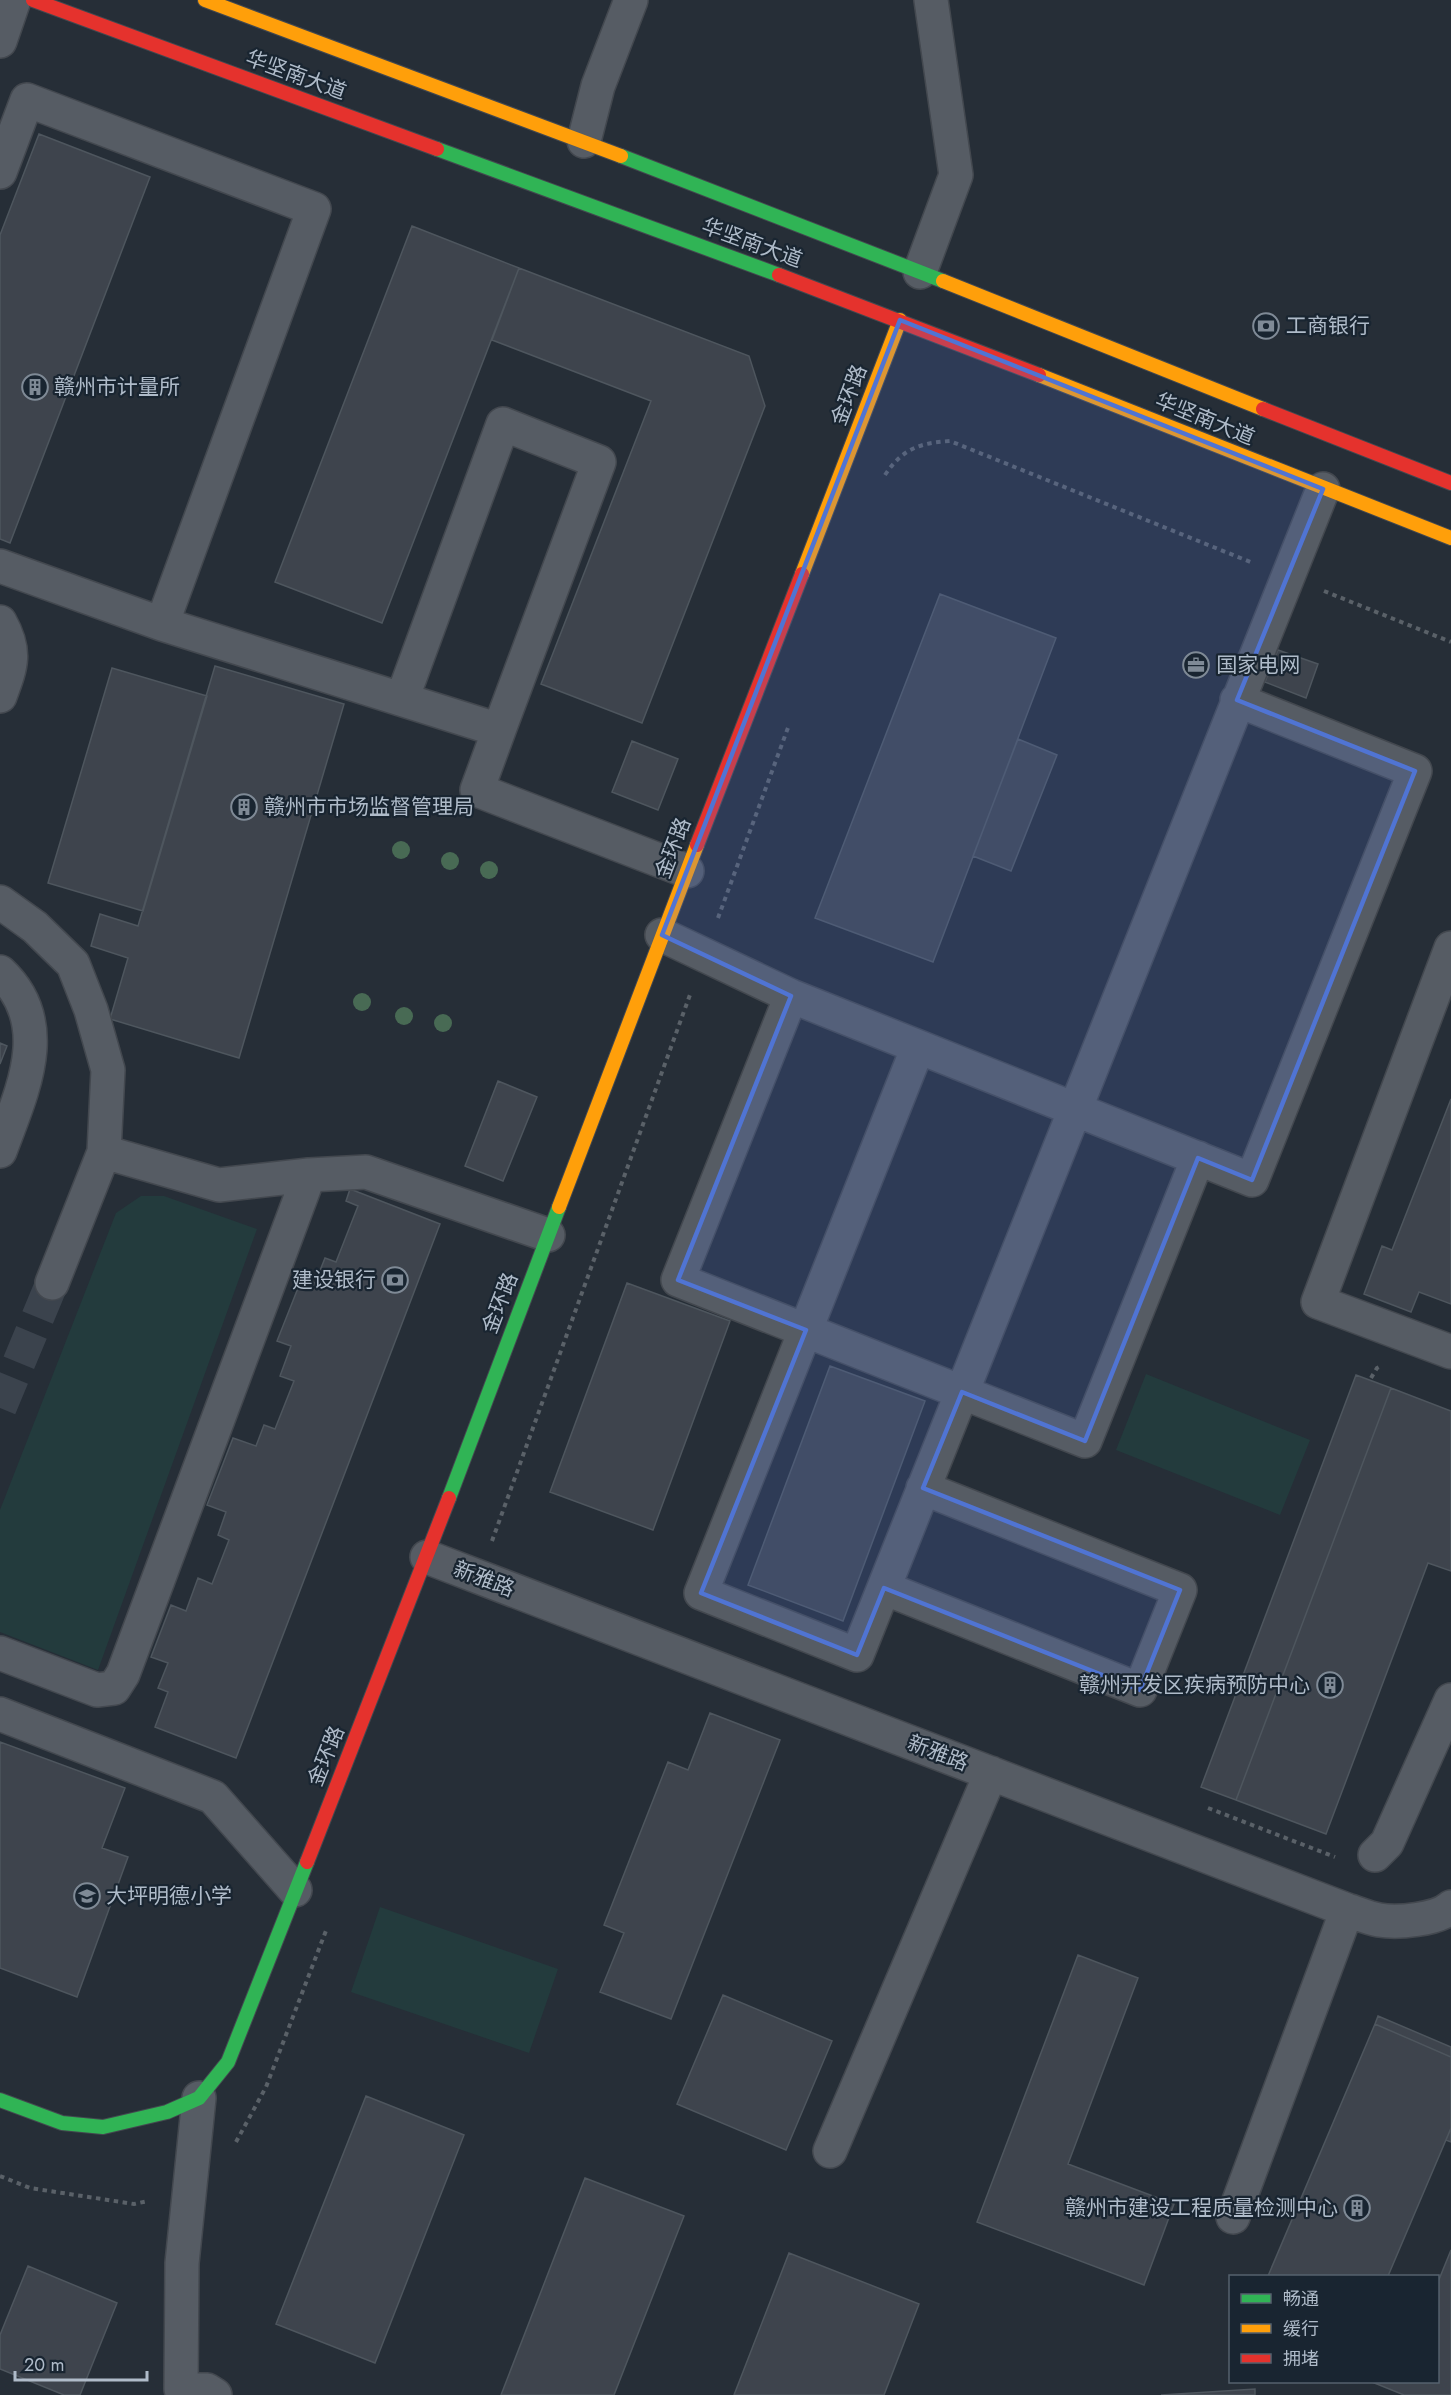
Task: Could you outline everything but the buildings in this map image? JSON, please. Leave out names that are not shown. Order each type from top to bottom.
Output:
[{"type":"main road","name":"华坚南大道","points":[[33,0],[900,320],[1451,538]]},
{"type":"main road","name":"华坚南大道","points":[[205,0],[584,141],[1451,483]]},
{"type":"main road","name":"金环路","points":[[0,2100],[62,2123],[103,2127],[167,2112],[199,2098],[228,2062],[427,1557],[662,935],[900,320]]},
{"type":"street","points":[[0,41],[14,0]]},
{"type":"street","points":[[584,141],[598,86],[631,0]]},
{"type":"street","points":[[920,272],[956,175],[931,0]]},
{"type":"street","points":[[0,172],[27,100],[314,209],[162,624]]},
{"type":"street","points":[[402,699],[503,424],[599,462],[477,790],[687,871]]},
{"type":"street","points":[[918,1047],[701,1593],[857,1655],[1286,576],[1323,489]]},
{"type":"street","points":[[0,566],[162,624],[499,730]]},
{"type":"street","points":[[0,622],[8,636],[11,649],[11,666],[0,696]]},
{"type":"street","points":[[662,935],[791,996],[1252,1180],[1414,771],[1237,700]]},
{"type":"street","points":[[0,902],[35,927],[73,964],[91,1010],[108,1070],[104,1152],[52,1283]]},
{"type":"street","points":[[1451,948],[1318,1302],[1451,1352]]},
{"type":"street","points":[[0,972],[17,994],[27,1017],[31,1041],[30,1066],[0,1151]]},
{"type":"street","points":[[791,996],[678,1280],[1085,1442],[1197,1158]]},
{"type":"street","points":[[104,1152],[219,1185],[309,1174],[366,1172],[548,1235]]},
{"type":"street","points":[[0,1653],[98,1690],[114,1688],[123,1674],[309,1174]]},
{"type":"street","points":[[884,1588],[1140,1690],[1180,1590],[923,1488]]},
{"type":"street","name":"新雅路","points":[[427,1557],[1347,1910],[1378,1920],[1413,1920],[1446,1911],[1451,1907]]},
{"type":"street","points":[[1375,1855],[1388,1843],[1451,1700]]},
{"type":"street","points":[[0,1714],[213,1797],[295,1890]]},
{"type":"street","points":[[830,2151],[991,1773]]},
{"type":"street","points":[[1233,2217],[1347,1910]]},
{"type":"street","points":[[199,2098],[182,2263],[173,2392],[207,2390],[214,2395]]},
{"type":"path","points":[[950,441],[1451,642]]},
{"type":"path","points":[[1209,1808],[1327,1855],[1342,1858],[1375,1855]]},
{"type":"path","points":[[230,2152],[266,2087],[329,1922]]},
{"type":"path","points":[[0,2176],[30,2188],[134,2204],[154,2200]]},
{"type":"highlighted area","points":[[900,320],[1323,489],[1237,700],[1415,771],[1252,1180],[1198,1158],[1085,1441],[962,1392],[923,1488],[1180,1590],[1140,1690],[884,1588],[857,1655],[701,1593],[806,1330],[678,1280],[791,996],[662,935]]},
{"type":"green space","points":[[141,1196],[164,1196],[257,1229],[98,1670],[0,1632],[0,1510],[116,1213]]},
{"type":"green space","points":[[1146,1374],[1310,1440],[1280,1515],[1116,1450]]},
{"type":"green space","points":[[380,1907],[558,1969],[529,2053],[351,1992]]},
{"type":"tunnel","points":[[0,1408],[52,1283]]},
{"type":"traffic: fast","points":[[437,149],[779,275]]},
{"type":"traffic: fast","points":[[621,156],[943,281]]},
{"type":"traffic: fast","points":[[449,1498],[559,1207]]},
{"type":"traffic: fast","points":[[0,2100],[62,2123],[103,2127],[167,2112],[199,2098],[228,2062],[307,1862]]},
{"type":"traffic: slow","points":[[205,0],[621,156]]},
{"type":"traffic: slow","points":[[943,281],[1263,409]]},
{"type":"traffic: slow","points":[[802,574],[900,320]]},
{"type":"traffic: slow","points":[[1039,375],[1451,538]]},
{"type":"traffic: slow","points":[[559,1207],[697,845]]},
{"type":"traffic: jam","points":[[33,0],[437,149]]},
{"type":"traffic: jam","points":[[779,275],[1039,375]]},
{"type":"traffic: jam","points":[[1263,409],[1451,483]]},
{"type":"traffic: jam","points":[[697,845],[802,574]]},
{"type":"traffic: jam","points":[[307,1862],[449,1498]]},
{"type":"place","name":"工商银行","points":[[1266,326]]},
{"type":"place","name":"赣州市计量所","points":[[35,387]]},
{"type":"place","name":"国家电网","points":[[1196,665]]},
{"type":"place","name":"赣州市市场监督管理局","points":[[244,807]]},
{"type":"place","name":"建设银行","points":[[395,1280]]},
{"type":"place","name":"赣州开发区疾病预防中心","points":[[1330,1685]]},
{"type":"place","name":"大坪明德小学","points":[[87,1896]]},
{"type":"place","name":"赣州市建设工程质量检测中心","points":[[1357,2208]]}]
